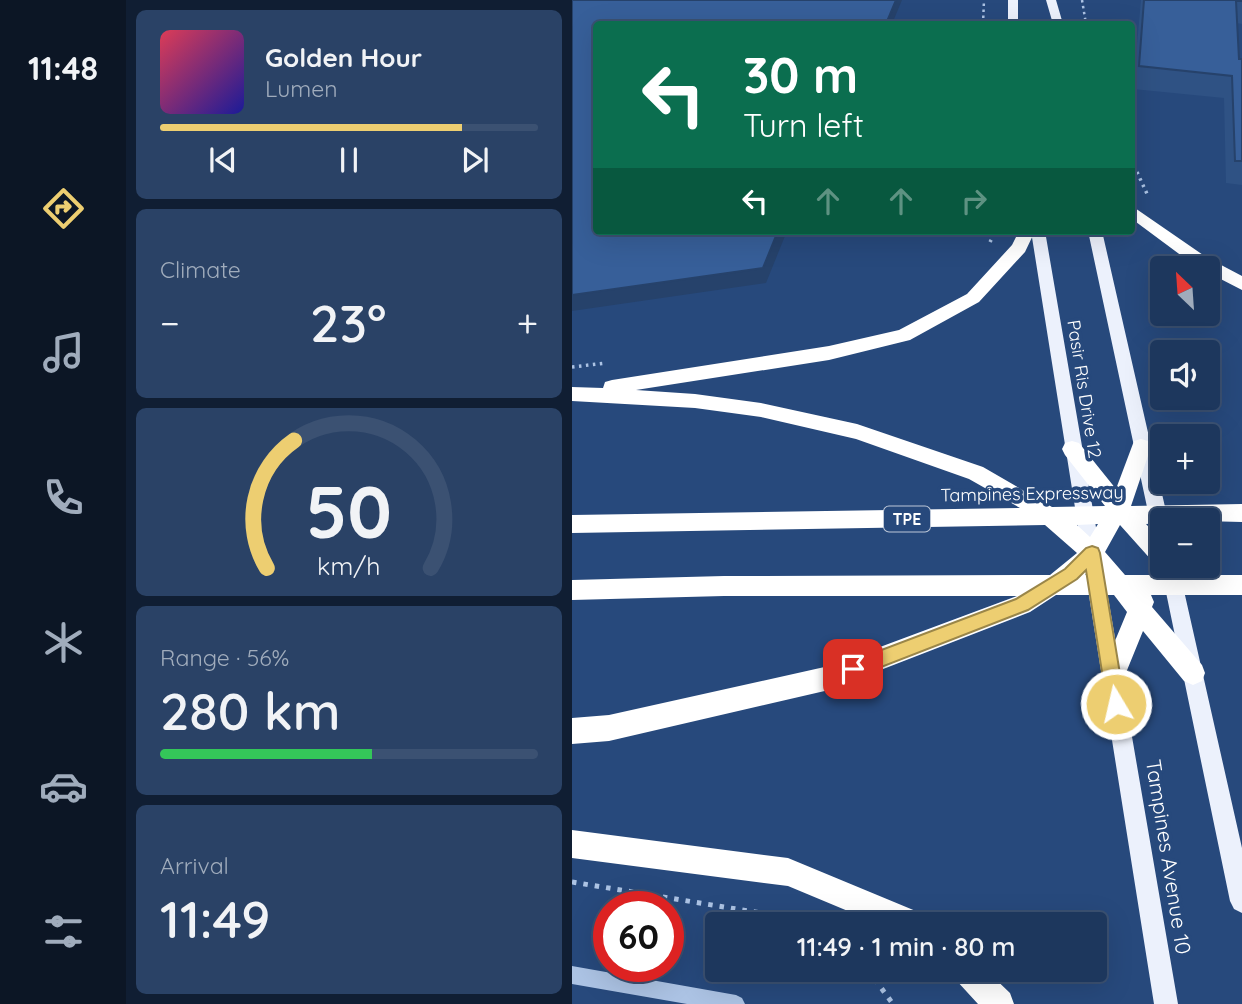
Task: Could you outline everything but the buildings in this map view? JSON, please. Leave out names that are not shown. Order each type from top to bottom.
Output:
[{"type":"highway","points":[[1135,213],[1200,261],[1242,284]]},
{"type":"highway","points":[[572,393],[829,354],[904,335],[973,298],[1019,248],[1024,235]]},
{"type":"highway","points":[[572,393],[695,401],[761,410],[857,432],[976,473],[1025,500],[1066,528],[1092,553],[1137,610],[1193,673]]},
{"type":"highway","points":[[572,731],[609,728],[829,678],[1022,605],[1071,574],[1092,553],[1119,509],[1141,447]]},
{"type":"highway","points":[[1072,449],[1119,509],[1150,543]]},
{"type":"highway","points":[[1220,515],[1242,495]]},
{"type":"highway","name":"Tampines Expressway","points":[[572,524],[1242,513]]},
{"type":"highway","points":[[1112,677],[1137,610],[1160,578]]},
{"type":"highway","points":[[1202,578],[1242,594]]},
{"type":"highway","points":[[572,590],[724,586],[1242,586]]},
{"type":"highway","points":[[572,844],[788,872],[884,912]]},
{"type":"highway","points":[[978,982],[999,1004]]},
{"type":"main road","points":[[1013,0],[1013,21]]},
{"type":"main road","points":[[1051,0],[1057,21]]},
{"type":"main road","name":"Pasir Ris Drive 12","points":[[1039,235],[1072,449],[1112,677]]},
{"type":"main road","points":[[1096,235],[1156,508]]},
{"type":"main road","points":[[1173,578],[1242,901]]},
{"type":"main road","name":"Tampines Avenue 10","points":[[1112,677],[1166,1004]]},
{"type":"lane","points":[[572,975],[736,1004]]},
{"type":"path","points":[[983,21],[984,0]]},
{"type":"path","points":[[1082,0],[1086,21]]},
{"type":"path","points":[[987,247],[994,235]]},
{"type":"path","points":[[572,882],[755,912]]},
{"type":"path","points":[[877,982],[893,1004]]},
{"type":"route","points":[[853,669],[1022,605],[1071,574],[1092,553],[1116,704]]}]
